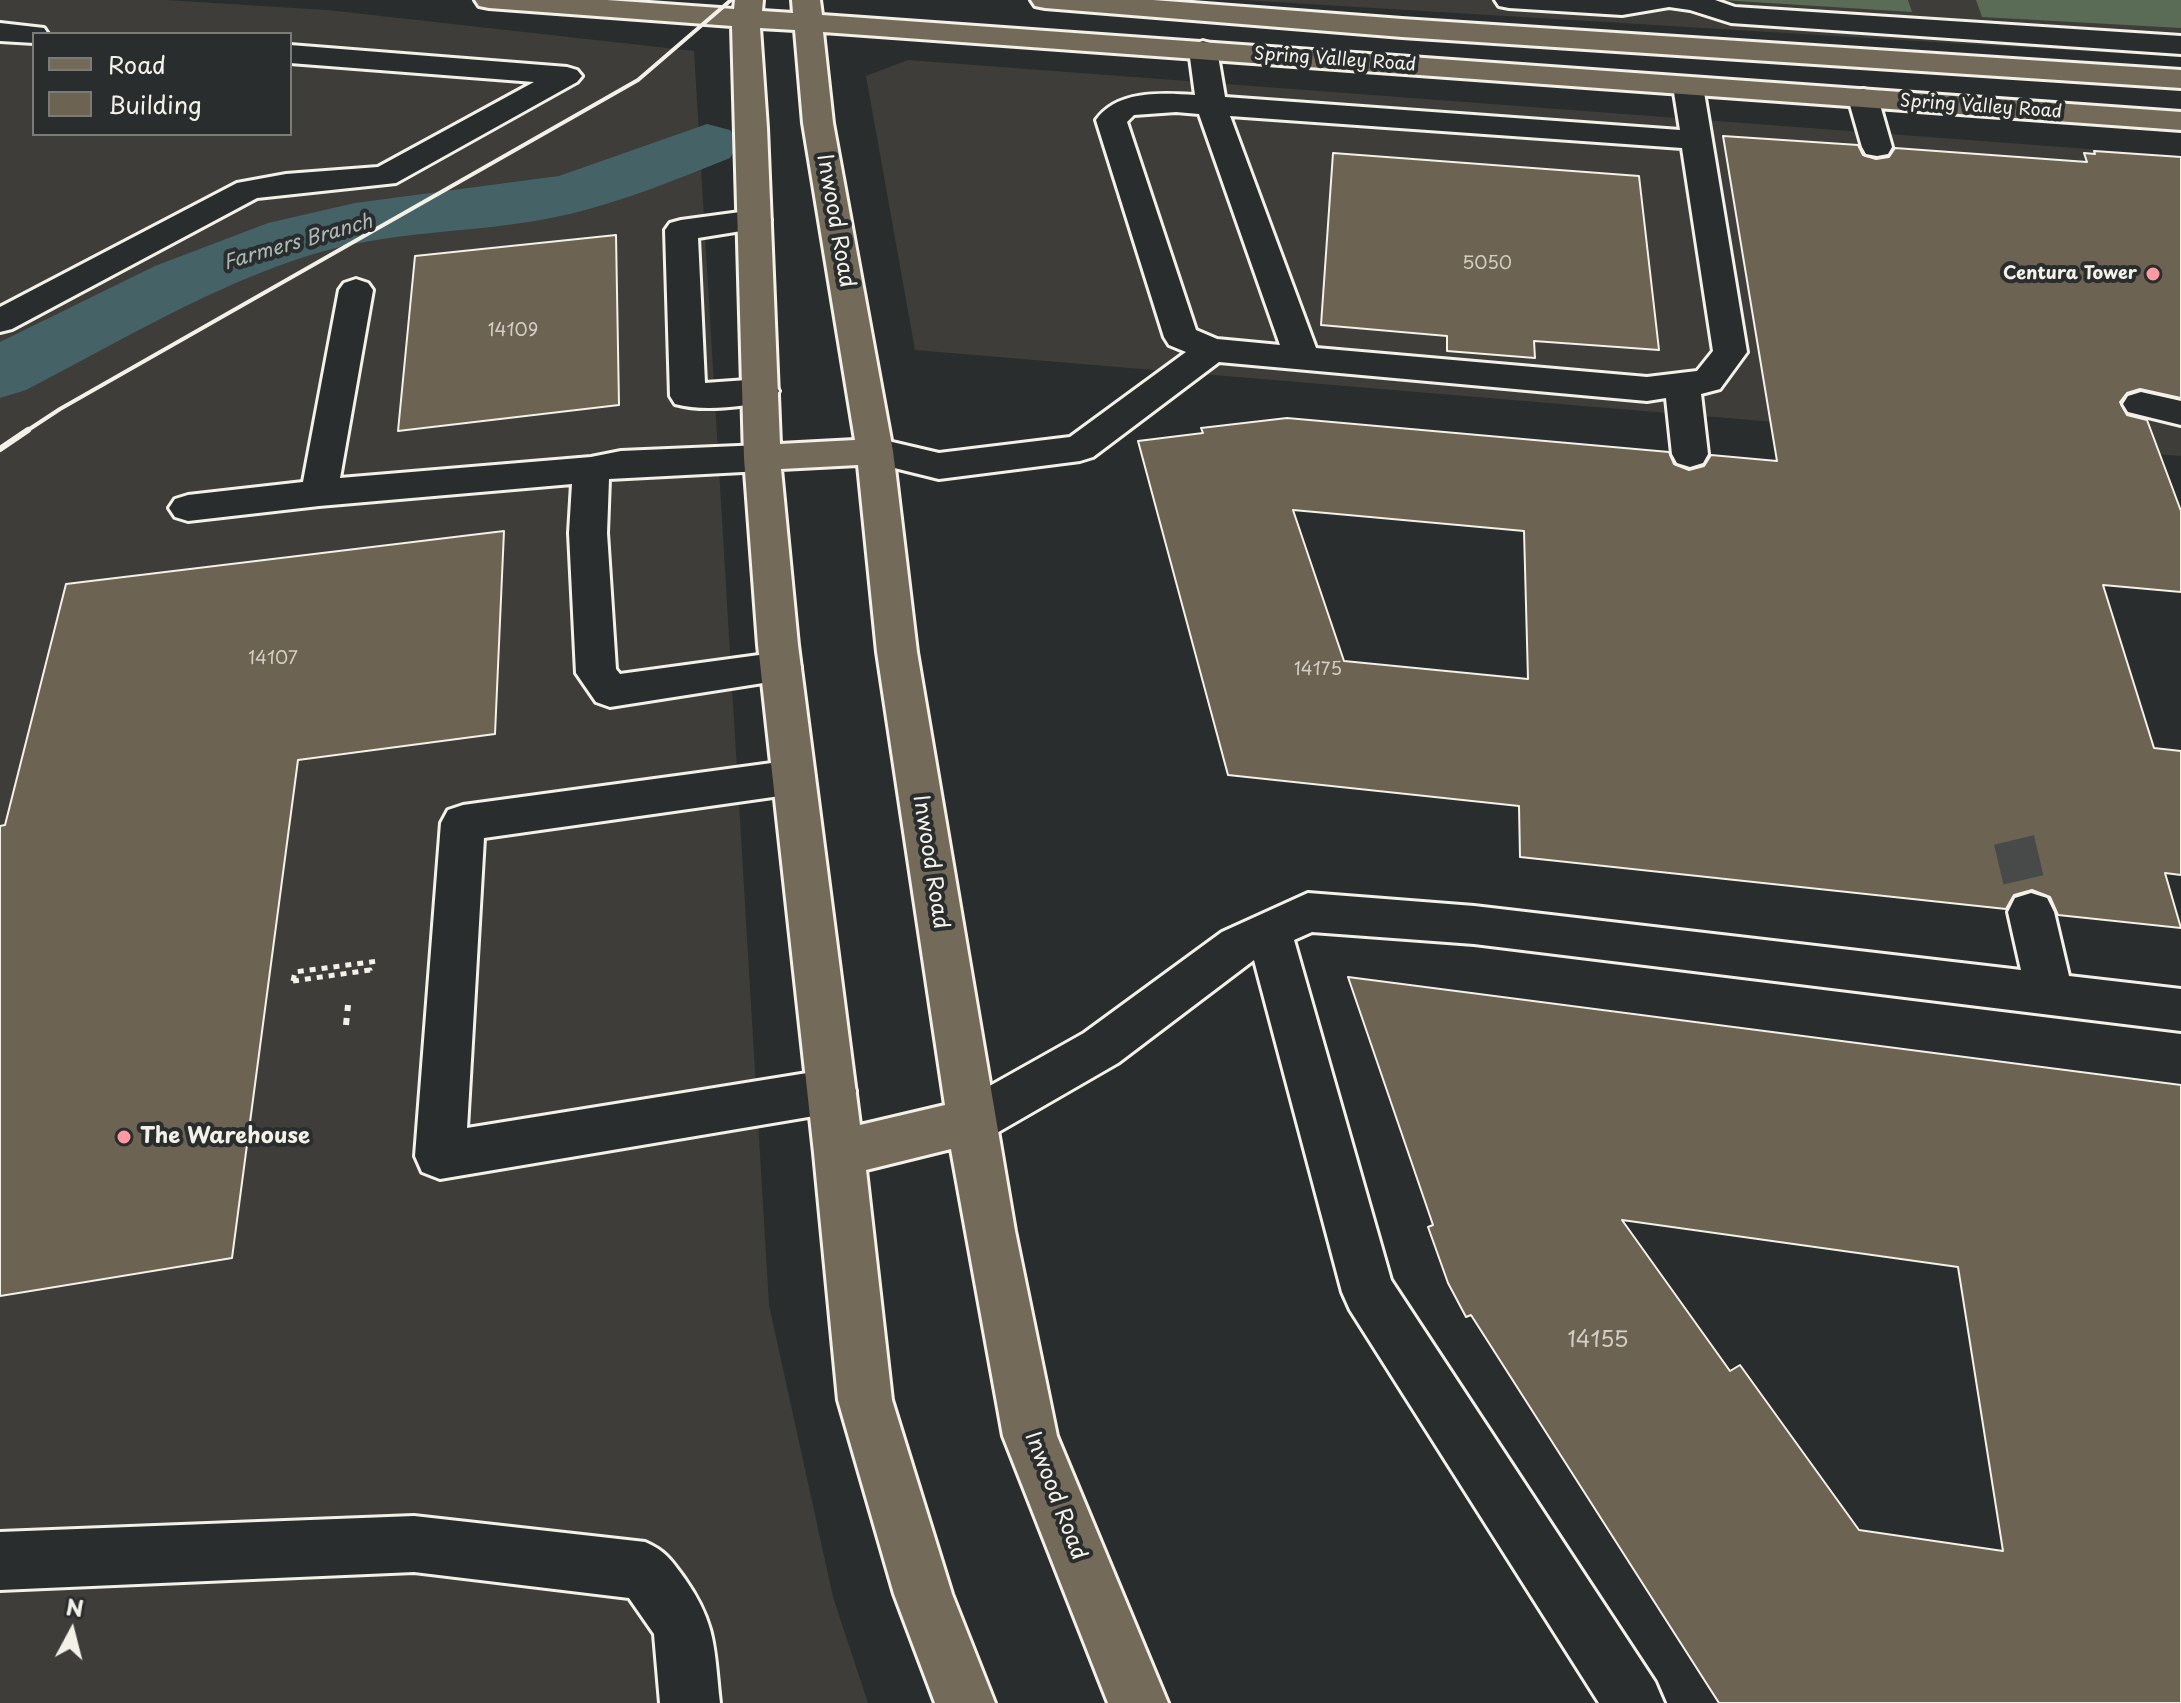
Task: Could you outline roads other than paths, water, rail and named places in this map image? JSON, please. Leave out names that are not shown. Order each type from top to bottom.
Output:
[{"type":"main road","name":"Spring Valley Road","points":[[489,0],[807,11],[1059,40],[2181,121]]},
{"type":"main road","name":"Spring Valley Road","points":[[1045,0],[1159,5],[1402,28],[1627,44],[2181,79]]},
{"type":"main road","points":[[1059,40],[1093,28],[1140,29],[1154,22],[1159,5]]},
{"type":"main road","points":[[748,9],[745,71],[752,128],[762,458],[781,667],[865,1400],[923,1594],[965,1703]]},
{"type":"main road","name":"Inwood Road","points":[[807,11],[818,123],[875,451],[897,652],[989,1231],[1030,1436],[1138,1703]]},
{"type":"main road","points":[[1203,50],[1212,39],[1237,31],[1402,28]]},
{"type":"main road","points":[[762,458],[875,451]]},
{"type":"main road","points":[[839,1153],[971,1122]]},
{"type":"street","points":[[1509,0],[1622,7],[1664,0]]},
{"type":"street","points":[[1674,0],[1704,5],[1731,15],[2181,45]]},
{"type":"street","points":[[1622,7],[1627,44]]},
{"type":"street","points":[[1731,15],[1737,51]]},
{"type":"street","points":[[0,32],[32,34]]},
{"type":"street","points":[[1203,50],[1211,106],[1302,358]]},
{"type":"street","points":[[0,321],[248,190],[286,183],[385,176],[567,76],[292,54]]},
{"type":"street","points":[[1688,86],[1730,352],[1708,381],[1647,389],[1212,350],[1181,337],[1111,120],[1126,107],[1176,103],[1696,140]]},
{"type":"street","points":[[1863,98],[1877,147]]},
{"type":"street","points":[[755,220],[681,230],[688,396],[761,391]]},
{"type":"street","points":[[319,493],[356,290]]},
{"type":"street","points":[[875,451],[939,466],[1080,448],[1212,350]]},
{"type":"street","points":[[1682,384],[1690,454]]},
{"type":"street","points":[[2141,404],[2181,413]]},
{"type":"street","points":[[188,508],[319,493],[591,470],[621,464],[762,458]]},
{"type":"street","points":[[591,470],[588,533],[596,673],[610,691],[781,667]]},
{"type":"street","points":[[794,777],[463,823],[440,1156],[832,1091]]},
{"type":"street","points":[[971,1122],[1101,1048],[1238,946],[1308,912],[1474,925],[2181,1010]]},
{"type":"street","points":[[2031,912],[2050,995]]},
{"type":"street","points":[[1269,932],[1368,1292],[1634,1703]]},
{"type":"street","points":[[0,1561],[414,1544],[645,1571],[682,1625],[690,1703]]},
{"type":"waterway","name":"Farmers Branch","points":[[0,373],[144,299],[255,250],[355,224],[566,195],[707,144]]},
{"type":"tunnel","points":[[2014,840],[2031,912]]},
{"type":"railway","points":[[27,431],[60,409],[638,80],[731,0]]},
{"type":"railway","points":[[0,449],[27,431]]},
{"type":"place","name":"Centura Tower","points":[[2153,274]]},
{"type":"place","name":"The Warehouse","points":[[124,1137]]}]
